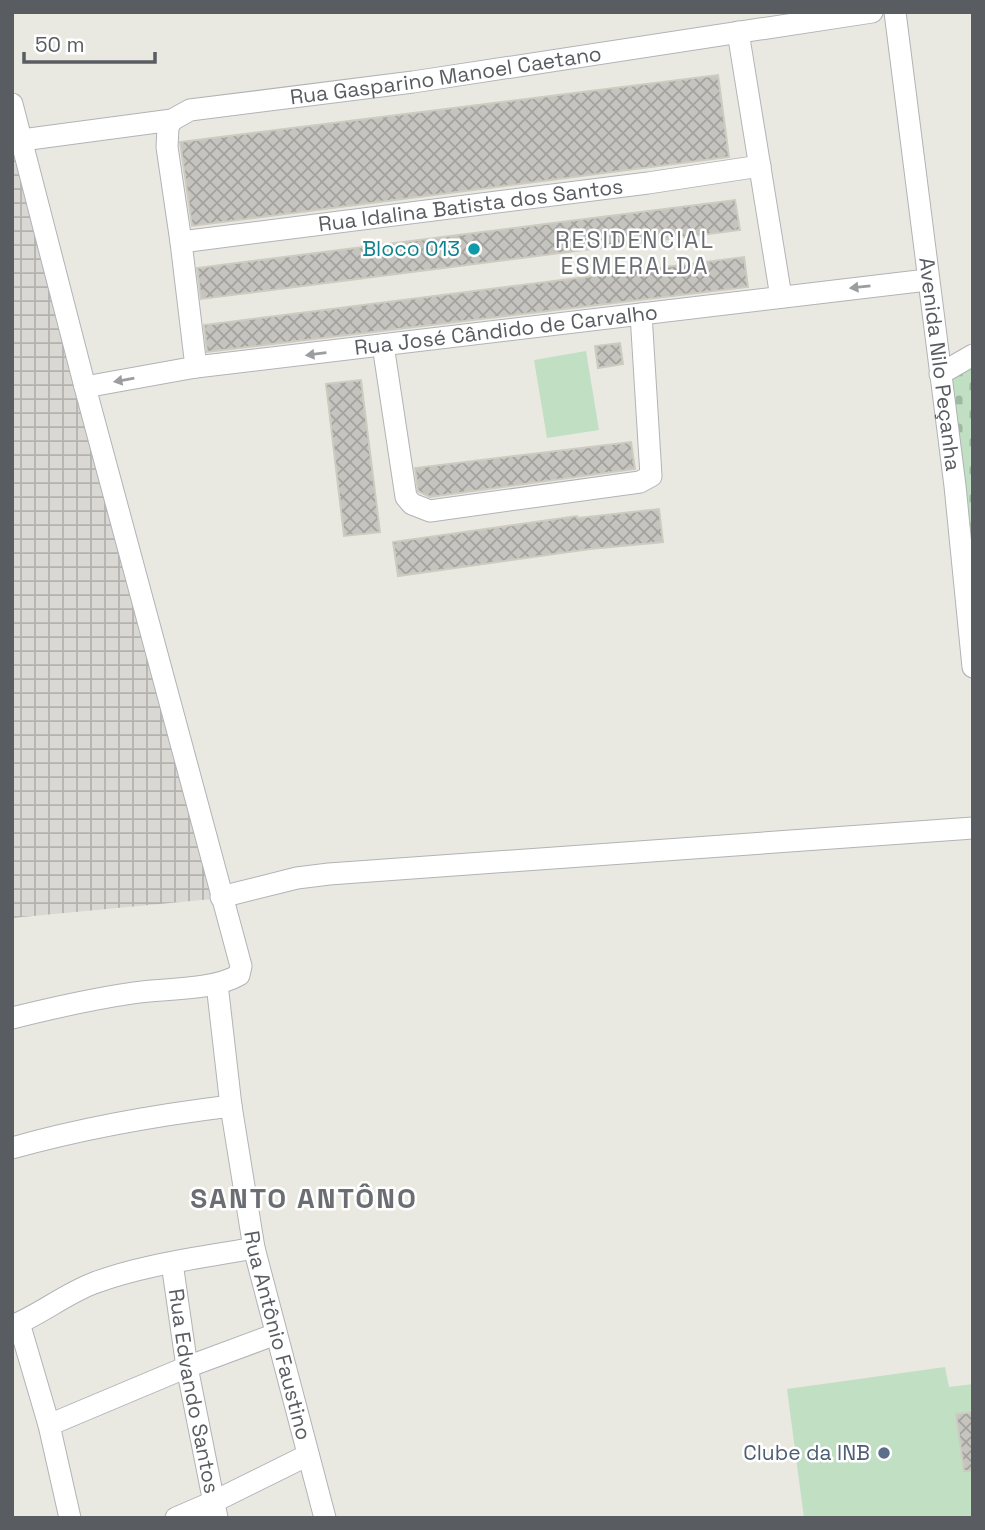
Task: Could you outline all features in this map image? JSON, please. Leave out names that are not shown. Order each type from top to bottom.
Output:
[{"type":"street","name":"Rua Gasparino Manoel Caetano","points":[[22,141],[172,120],[190,110],[413,82],[872,12]]},
{"type":"street","name":"Avenida Nilo Peçanha","points":[[895,12],[955,486],[973,667]]},
{"type":"street","points":[[738,32],[780,297]]},
{"type":"street","points":[[12,104],[241,968],[236,977],[217,984],[94,999],[12,1018]]},
{"type":"street","points":[[172,120],[168,127],[167,147],[195,368]]},
{"type":"street","name":"Rua Idalina Batista dos Santos","points":[[181,242],[648,183],[760,166]]},
{"type":"street","name":"Rua José Cândido de Carvalho","points":[[85,387],[195,368],[928,280]]},
{"type":"street","points":[[383,345],[406,497],[412,504],[430,511],[640,482],[651,476],[640,314]]},
{"type":"street","points":[[940,374],[973,355]]},
{"type":"street","points":[[221,897],[297,878],[328,874],[973,828]]},
{"type":"street","name":"Rua Antônio Faustino","points":[[217,984],[230,1106],[254,1248],[325,1518]]},
{"type":"street","points":[[12,1148],[156,1115],[230,1106]]},
{"type":"street","points":[[70,1518],[49,1425],[15,1325],[65,1296],[94,1283],[172,1263],[254,1248]]},
{"type":"street","name":"Rua Edvando Santos","points":[[172,1263],[187,1367],[215,1510]]},
{"type":"street","points":[[49,1425],[187,1367],[276,1334]]},
{"type":"street","points":[[176,1518],[215,1510],[308,1455]]},
{"type":"shaded area","points":[[12,150],[80,389],[223,898],[12,918]]},
{"type":"green space","points":[[586,351],[599,430],[547,438],[534,360]]},
{"type":"green space","points":[[973,365],[973,551],[952,377]]},
{"type":"green space","name":"Clube da INB","points":[[945,1367],[949,1387],[973,1384],[973,1518],[804,1518],[787,1389]]},
{"type":"building","points":[[718,75],[729,157],[192,226],[180,142]]},
{"type":"building","points":[[735,200],[740,230],[201,299],[197,268]]},
{"type":"building","points":[[744,257],[748,287],[207,352],[204,325]]},
{"type":"building","points":[[620,343],[623,364],[598,368],[595,346]]},
{"type":"building","points":[[361,380],[380,532],[344,536],[326,384]]},
{"type":"building","points":[[631,442],[635,469],[430,497],[418,491],[415,468]]},
{"type":"building","points":[[659,509],[663,542],[590,549],[398,576],[393,542],[577,516]]},
{"type":"building","points":[[973,1412],[973,1471],[964,1471],[956,1414]]},
{"type":"place","name":"Bloco 013","points":[[474,249]]},
{"type":"place","name":"Clube da INB","points":[[884,1453]]},
{"type":"district","name":"RESIDENCIAL ESMERALDA","points":[[635,253]]},
{"type":"district","name":"SANTO ANTÔNO","points":[[304,1198]]}]
